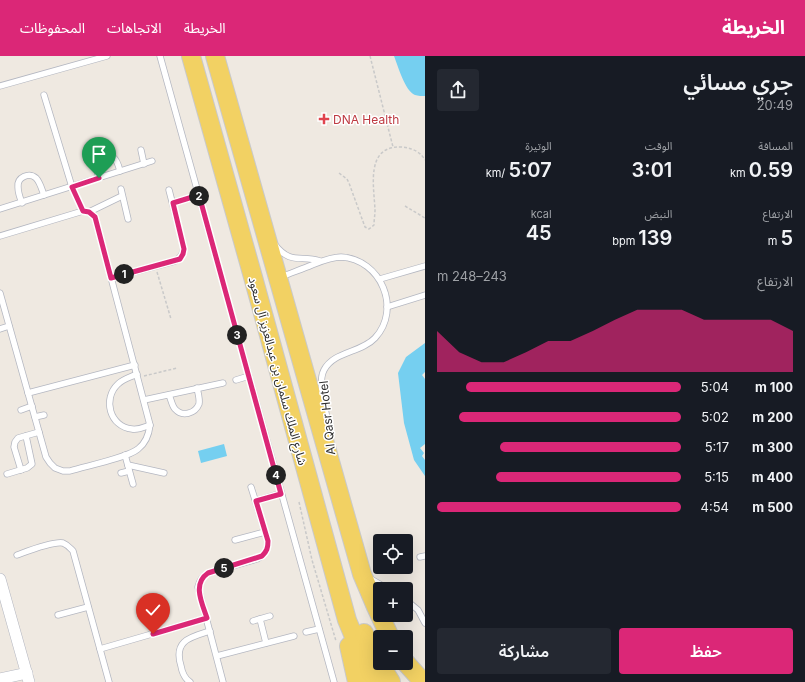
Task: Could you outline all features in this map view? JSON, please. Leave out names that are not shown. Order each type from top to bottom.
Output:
[{"type":"main road","name":"شارع الملك سلمان بن عبدالعزيز آل سعود","points":[[191,56],[347,620],[364,661],[375,682]]},
{"type":"main road","name":"شارع الملك سلمان بن عبدالعزيز آل سعود","points":[[215,56],[362,574],[387,630]]},
{"type":"main road","points":[[265,322],[265,312],[269,294],[278,278]]},
{"type":"main road","points":[[324,540],[357,682]]},
{"type":"main road","points":[[324,540],[375,656],[391,682]]},
{"type":"main road","points":[[409,670],[416,682]]},
{"type":"main road","points":[[412,670],[423,682]]},
{"type":"street","points":[[0,579],[27,673]]},
{"type":"street","points":[[0,675],[27,673]]},
{"type":"street","points":[[0,679],[27,673]]},
{"type":"lane","points":[[0,86],[107,56]]},
{"type":"lane","points":[[160,56],[318,629],[334,682]]},
{"type":"lane","points":[[0,293],[2,309],[9,326],[46,457],[50,463],[63,471],[70,471],[132,453],[143,444],[147,438],[150,425],[95,217],[86,211],[72,187],[44,95]]},
{"type":"lane","points":[[141,150],[144,164]]},
{"type":"lane","points":[[99,178],[95,166],[96,162],[103,155],[113,157],[116,160],[120,171]]},
{"type":"lane","points":[[0,209],[152,162]]},
{"type":"lane","points":[[22,202],[18,182],[26,175],[35,177],[44,195]]},
{"type":"lane","points":[[121,189],[128,219]]},
{"type":"lane","points":[[111,278],[180,259],[184,249],[169,190]]},
{"type":"lane","points":[[173,203],[199,195]]},
{"type":"lane","points":[[0,236],[86,211],[122,196]]},
{"type":"lane","name":"Al Qasr Hotel","points":[[264,229],[286,255],[299,260],[320,262]]},
{"type":"lane","name":"Al Qasr Hotel","points":[[278,278],[330,258],[341,257],[363,263],[380,279],[386,292],[388,306],[386,318],[382,329],[375,338],[366,346],[336,358],[328,364],[323,371],[321,380],[328,428]]},
{"type":"lane","points":[[380,279],[425,266]]},
{"type":"lane","points":[[388,306],[425,295]]},
{"type":"lane","points":[[0,329],[9,326]]},
{"type":"lane","points":[[28,393],[135,365]]},
{"type":"lane","points":[[138,376],[123,380],[114,389],[109,402],[110,408],[115,420],[126,428],[139,429],[150,425]]},
{"type":"lane","points":[[236,380],[249,376]]},
{"type":"lane","points":[[144,400],[223,383]]},
{"type":"lane","points":[[169,395],[174,408],[177,411],[189,414],[193,412],[198,405],[199,401],[197,388]]},
{"type":"lane","points":[[21,410],[32,406]]},
{"type":"lane","points":[[35,417],[44,415]]},
{"type":"lane","points":[[21,470],[14,444],[16,440],[39,432]]},
{"type":"lane","name":"Al Qasr Hotel","points":[[329,434],[332,466]]},
{"type":"lane","points":[[7,474],[21,470],[32,464],[26,436]]},
{"type":"lane","points":[[125,455],[133,484]]},
{"type":"lane","points":[[128,464],[164,473]]},
{"type":"lane","points":[[121,473],[130,471]]},
{"type":"lane","points":[[221,682],[217,656],[198,587],[199,581],[208,573],[262,556],[266,552],[268,547],[265,532],[251,487]]},
{"type":"lane","points":[[256,501],[281,494]]},
{"type":"lane","points":[[235,540],[265,532]]},
{"type":"lane","points":[[17,554],[57,542],[66,545],[73,551],[109,682]]},
{"type":"lane","points":[[362,574],[376,582]]},
{"type":"lane","points":[[413,606],[418,610],[425,623]]},
{"type":"lane","points":[[58,615],[88,607]]},
{"type":"lane","points":[[253,621],[270,616]]},
{"type":"lane","points":[[100,649],[207,618]]},
{"type":"lane","points":[[260,619],[266,643]]},
{"type":"lane","points":[[306,632],[318,629]]},
{"type":"lane","points":[[190,682],[185,677],[179,661],[179,651],[187,639],[210,631]]},
{"type":"lane","points":[[217,656],[294,636]]},
{"type":"path","points":[[370,56],[393,147]]},
{"type":"path","points":[[339,173],[347,179],[367,229],[372,228],[374,225],[375,212],[372,182],[375,166],[382,152],[393,147],[409,148],[422,154],[425,160]]},
{"type":"path","points":[[404,206],[425,218]]},
{"type":"path","points":[[155,266],[171,319]]},
{"type":"path","points":[[138,376],[177,368]]},
{"type":"water","points":[[394,56],[425,56],[425,96],[419,96],[411,93],[402,78]]},
{"type":"water","points":[[425,343],[425,372],[422,375],[425,379],[425,444],[420,448],[424,453],[422,456],[425,460],[425,476],[414,460],[404,423],[398,373],[406,357]]},
{"type":"water","points":[[224,444],[227,456],[201,463],[198,451]]},
{"type":"place","name":"DNA Health","points":[[324,119]]},
{"type":"route","points":[[99,178],[72,187],[83,211],[89,212],[95,217],[111,278],[180,259],[184,249],[173,203],[199,195],[281,494],[256,501],[268,541],[266,552],[257,559],[208,573],[199,581],[199,592],[207,618],[153,634]]}]
